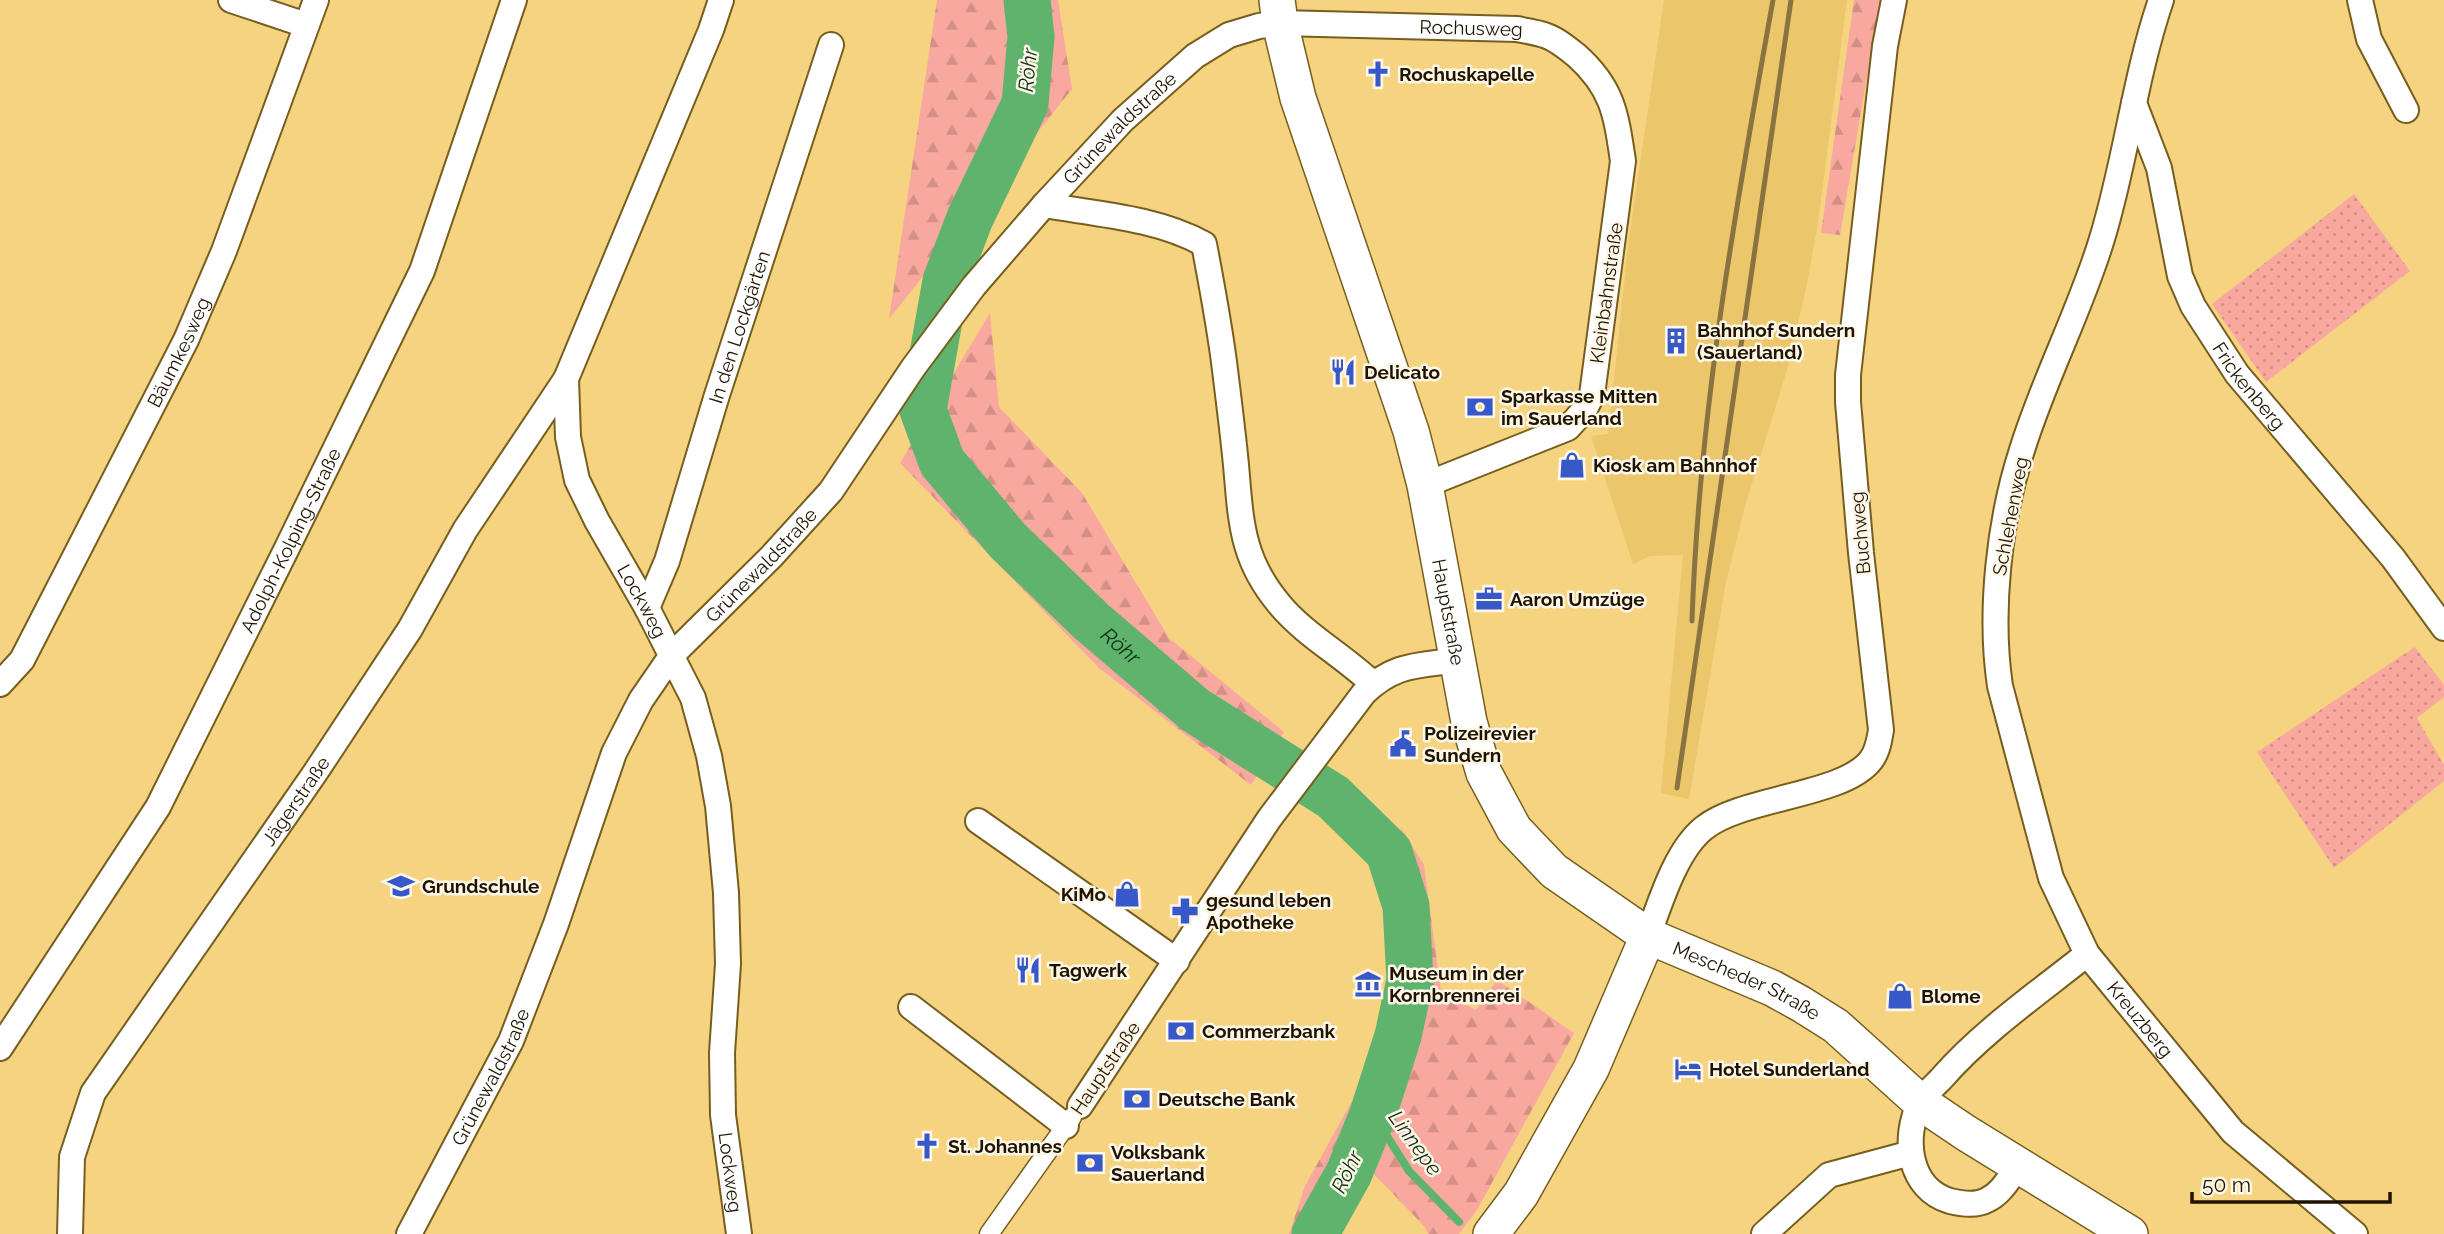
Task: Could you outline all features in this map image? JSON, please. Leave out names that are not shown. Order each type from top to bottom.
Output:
[{"type":"main road","name":"Hauptstraße","points":[[1278,11],[1298,98],[1411,430],[1425,485],[1458,660]]},
{"type":"main road","name":"Mescheder Straße","points":[[1458,660],[1469,722],[1484,773],[1514,829],[1554,871],[1648,936],[1772,988],[1801,1003],[1836,1026],[1920,1102],[2130,1234]]},
{"type":"main road","points":[[1491,1234],[1521,1194],[1591,1069],[1648,936]]},
{"type":"street","points":[[230,0],[306,25]]},
{"type":"street","name":"Bäumkesweg","points":[[0,684],[22,660],[186,340],[224,251],[316,0]]},
{"type":"street","name":"Adolph-Kolping-Straße","points":[[0,1048],[158,807],[292,538],[422,271],[514,0]]},
{"type":"street","name":"Lockweg","points":[[721,0],[711,30],[566,379],[568,437],[577,480],[693,698],[709,757],[718,806],[726,893],[728,964],[722,1053],[723,1115],[739,1234]]},
{"type":"street","name":"Buchweg","points":[[1648,936],[1673,871],[1698,833],[1706,826],[1728,814],[1845,779],[1869,762],[1879,744],[1881,730],[1861,553],[1848,375],[1883,60],[1894,0]]},
{"type":"street","name":"Schlehenweg","points":[[2087,954],[2050,878],[2002,696],[1995,653],[1994,622],[2004,531],[2019,460],[2089,280],[2102,239],[2147,43],[2161,0]]},
{"type":"street","points":[[2360,0],[2369,39],[2406,110]]},
{"type":"street","name":"Rochusweg","points":[[1278,11],[1517,29],[1547,36],[1588,66],[1605,87],[1617,122]]},
{"type":"street","name":"Grünewaldstraße","points":[[408,1234],[511,1041],[556,924],[614,753],[641,700],[672,655],[771,557],[831,492],[944,325],[1039,211],[1124,120],[1195,56],[1228,35],[1259,26],[1278,11]]},
{"type":"street","name":"In den Lockgärten","points":[[647,608],[667,561],[717,395],[831,45]]},
{"type":"street","name":"Frickenberg","points":[[2134,103],[2159,168],[2180,276],[2193,306],[2237,374],[2393,558],[2444,628]]},
{"type":"street","name":"Kleinbahnstraße","points":[[1425,485],[1568,428],[1585,410],[1592,396],[1623,161],[1617,122]]},
{"type":"street","points":[[1039,211],[1140,222],[1190,236],[1204,244],[1222,346],[1240,519],[1247,548],[1263,580],[1297,623],[1373,684]]},
{"type":"street","name":"Jägerstraße","points":[[70,1234],[72,1157],[93,1093],[316,773],[410,629],[465,530],[566,379]]},
{"type":"street","name":"Hauptstraße","points":[[989,1234],[1073,1116],[1269,820],[1364,693],[1381,677],[1398,669],[1458,660]]},
{"type":"street","points":[[978,821],[1177,961]]},
{"type":"street","points":[[2019,1165],[2001,1191],[1985,1201],[1961,1204],[1943,1199],[1919,1179],[1911,1153],[1912,1127],[1920,1102],[1964,1053],[2087,954]]},
{"type":"street","name":"Kreuzberg","points":[[2087,954],[2233,1132],[2356,1234]]},
{"type":"street","name":"Hauptstraße","points":[[911,1007],[1073,1116]]},
{"type":"street","points":[[1764,1234],[1829,1175],[1911,1153]]},
{"type":"shaded area","points":[[1664,0],[1847,0],[1818,223],[1806,289],[1787,370],[1745,506],[1726,582],[1689,799],[1661,793],[1683,555],[1650,556],[1633,564],[1591,436],[1608,434],[1629,239]]},
{"type":"green space","points":[[937,0],[1058,0],[1072,89],[889,319]]},
{"type":"green space","points":[[1854,0],[1880,0],[1840,235],[1821,233]]},
{"type":"green space","points":[[2354,194],[2410,271],[2266,382],[2212,304]]},
{"type":"green space","points":[[990,313],[999,407],[1082,493],[1169,638],[1284,732],[1251,785],[1099,668],[900,463]]},
{"type":"green space","points":[[2415,647],[2444,685],[2444,697],[2417,718],[2444,765],[2444,781],[2334,868],[2257,752]]},
{"type":"green space","points":[[1401,828],[1424,865],[1441,992],[1476,1010],[1497,980],[1574,1033],[1477,1210],[1459,1234],[1428,1234],[1425,1227],[1373,1173],[1358,1172],[1314,1234],[1289,1234],[1305,1186],[1384,1043]]},
{"type":"waterway","name":"Röhr","points":[[1027,0],[1031,37],[1025,104],[970,218],[946,281],[923,410],[942,462],[1008,541],[1091,621],[1195,710],[1333,797],[1389,852],[1406,906],[1410,980],[1398,1036],[1373,1114],[1349,1173],[1315,1234]]},
{"type":"waterway","name":"Linnepe","points":[[1373,1114],[1409,1171],[1459,1222]]},
{"type":"railway","points":[[1692,621],[1702,465],[1721,309],[1773,0]]},
{"type":"railway","points":[[1677,788],[1791,0]]},
{"type":"place","name":"Rochuskapelle","points":[[1378,74]]},
{"type":"place","name":"Bahnhof Sundern (Sauerland)","points":[[1676,341]]},
{"type":"place","name":"Delicato","points":[[1343,372]]},
{"type":"place","name":"Sparkasse Mitten im Sauerland","points":[[1480,407]]},
{"type":"place","name":"Kiosk am Bahnhof","points":[[1572,465]]},
{"type":"place","name":"Aaron Umzüge","points":[[1489,599]]},
{"type":"place","name":"Polizeirevier Sundern","points":[[1403,744]]},
{"type":"place","name":"Grundschule","points":[[401,886]]},
{"type":"place","name":"KiMo","points":[[1127,894]]},
{"type":"place","name":"gesund leben Apotheke","points":[[1185,911]]},
{"type":"place","name":"Tagwerk","points":[[1028,970]]},
{"type":"place","name":"Museum in der Kornbrennerei","points":[[1368,984]]},
{"type":"place","name":"Blome","points":[[1900,996]]},
{"type":"place","name":"Commerzbank","points":[[1181,1031]]},
{"type":"place","name":"Hotel Sunderland","points":[[1688,1069]]},
{"type":"place","name":"Deutsche Bank","points":[[1137,1099]]},
{"type":"place","name":"St. Johannes","points":[[927,1146]]},
{"type":"place","name":"Volksbank Sauerland","points":[[1090,1163]]}]
